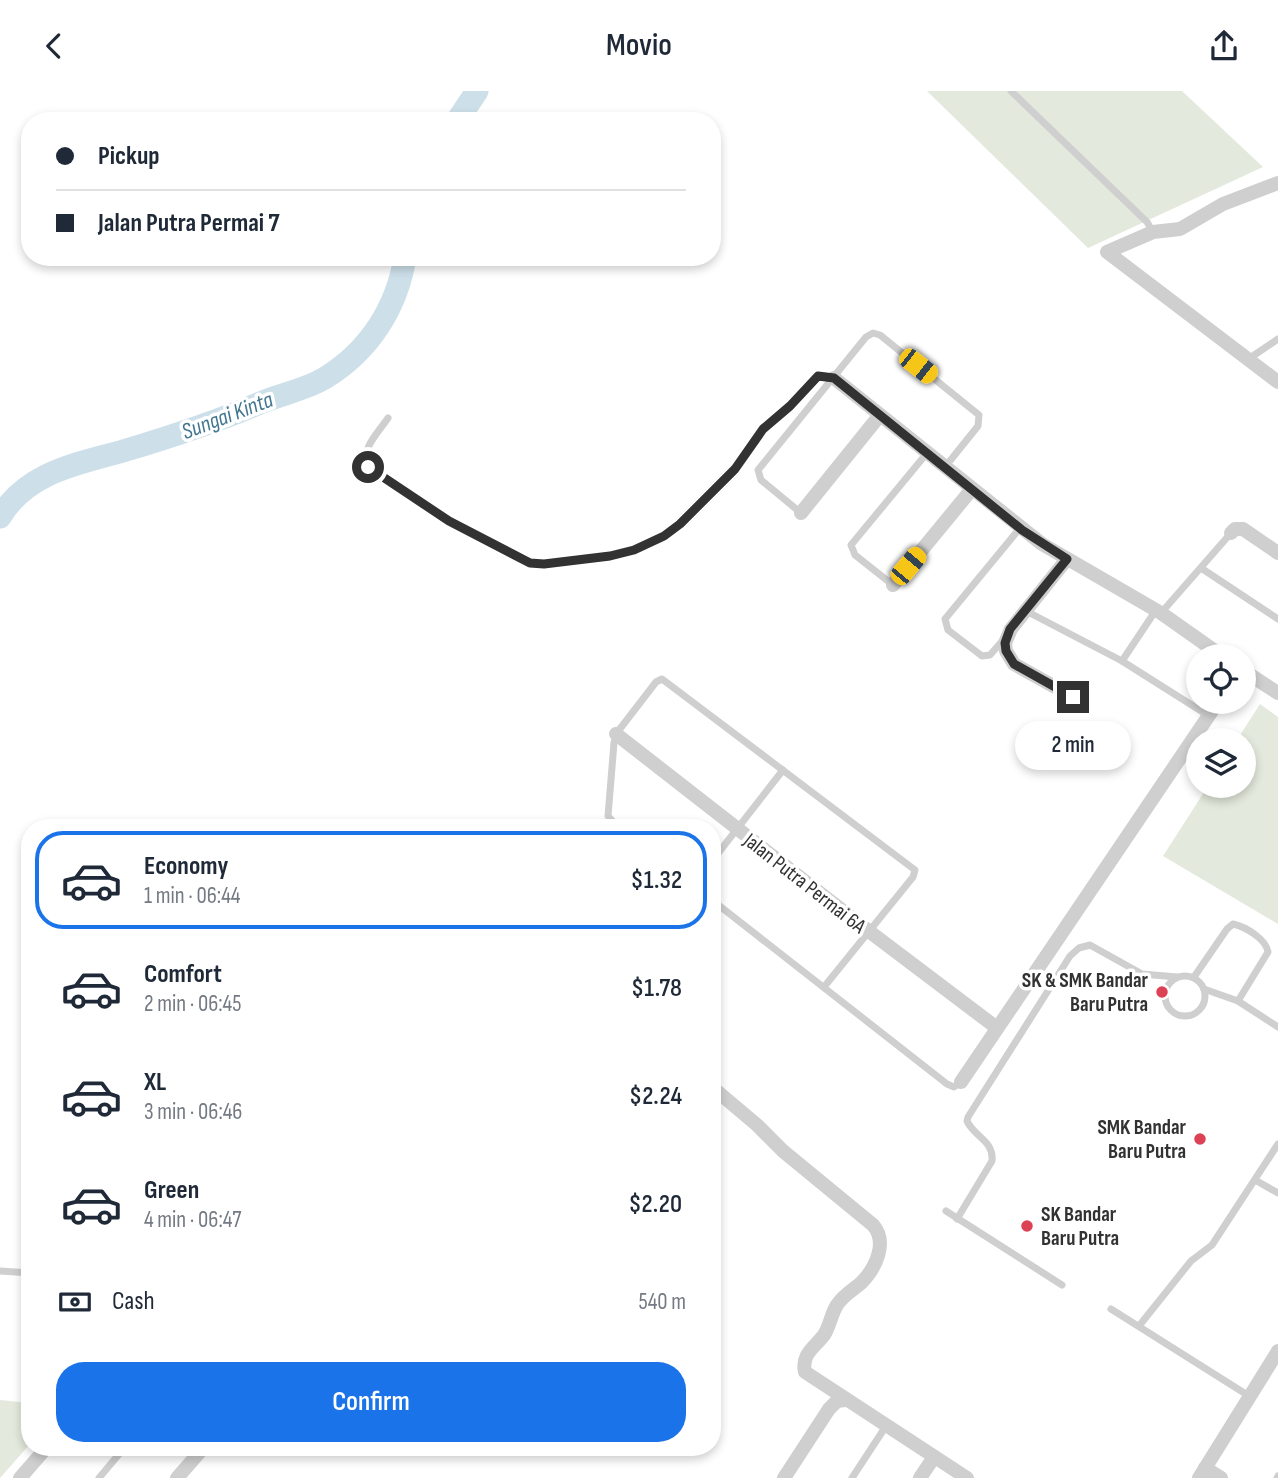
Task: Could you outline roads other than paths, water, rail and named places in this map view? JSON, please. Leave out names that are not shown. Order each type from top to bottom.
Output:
[{"type":"street","points":[[1278,183],[1223,204],[1180,229],[1153,232],[1107,253],[1278,382]]},
{"type":"street","points":[[834,378],[1020,528],[1158,612],[1205,644]]},
{"type":"street","points":[[801,513],[880,415]]},
{"type":"street","points":[[893,586],[972,489]]},
{"type":"street","points":[[1231,533],[1235,529],[1244,529],[1278,553]]},
{"type":"street","points":[[1067,559],[1006,640],[1006,651],[1014,664],[1073,697]]},
{"type":"street","points":[[1256,679],[1278,693]]},
{"type":"street","points":[[961,1082],[1209,716]]},
{"type":"street","name":"Jalan Putra Permai 6A","points":[[616,734],[997,1028]]},
{"type":"street","points":[[721,1095],[783,1151],[878,1230],[881,1245],[879,1253],[865,1278],[837,1304],[825,1333],[812,1347],[804,1364],[805,1372],[967,1478]]},
{"type":"street","points":[[1221,1478],[1202,1473],[1278,1351]]},
{"type":"street","points":[[784,1478],[832,1405],[845,1400]]},
{"type":"street","points":[[20,1478],[39,1456]]},
{"type":"street","points":[[177,1478],[196,1456]]},
{"type":"street","points":[[920,1478],[934,1457]]},
{"type":"lane","points":[[1011,91],[1147,222],[1153,232]]},
{"type":"lane","points":[[801,513],[761,480],[758,470],[866,337],[877,334],[976,412],[980,419],[978,426],[945,467]]},
{"type":"lane","points":[[1247,360],[1278,339]]},
{"type":"lane","points":[[388,418],[366,450],[368,467],[449,521],[522,560],[544,564],[610,556],[634,550],[664,536],[680,524],[735,469],[763,429],[790,406],[818,376],[834,378]]},
{"type":"lane","points":[[893,586],[855,555],[851,545],[927,453]]},
{"type":"lane","points":[[1006,640],[992,653],[982,656],[948,630],[945,619],[1020,528]]},
{"type":"lane","points":[[1122,661],[1158,612],[1231,533]]},
{"type":"lane","points":[[1201,568],[1278,619]]},
{"type":"lane","points":[[1026,610],[1122,661],[1209,716]]},
{"type":"lane","points":[[610,819],[608,811],[616,734],[656,682],[662,680],[915,870],[913,877],[824,987]]},
{"type":"lane","points":[[721,849],[783,770]]},
{"type":"lane","points":[[721,907],[951,1086],[961,1082]]},
{"type":"lane","points":[[1194,977],[1227,929],[1233,924],[1241,926],[1264,942],[1268,952],[1238,1001]]},
{"type":"lane","points":[[957,1219],[992,1161],[993,1152],[985,1139],[968,1124],[968,1117],[1070,956],[1079,948],[1090,945],[1142,974],[1194,977]]},
{"type":"lane","points":[[1177,977],[1170,983],[1165,995],[1166,1004],[1175,1014],[1184,1016],[1196,1013],[1205,1002],[1204,989]]},
{"type":"lane","points":[[1194,977],[1204,989],[1238,1001],[1278,1027]]},
{"type":"lane","points":[[1139,1326],[1191,1261],[1212,1245],[1278,1145]]},
{"type":"lane","points":[[1255,1180],[1278,1193]]},
{"type":"lane","points":[[946,1211],[1062,1285]]},
{"type":"lane","points":[[0,1271],[21,1272]]},
{"type":"lane","points":[[1111,1309],[1250,1396]]},
{"type":"lane","points":[[852,1478],[886,1426]]},
{"type":"lane","points":[[99,1478],[117,1456]]},
{"type":"waterway","name":"Sungai Kinta","points":[[463,112],[477,91]]},
{"type":"waterway","name":"Sungai Kinta","points":[[0,517],[24,490],[54,472],[193,429],[325,378],[355,355],[378,327],[395,294],[403,266]]},
{"type":"place","name":"SK & SMK Bandar Baru Putra","points":[[1162,992]]},
{"type":"place","name":"SMK Bandar Baru Putra","points":[[1200,1139]]},
{"type":"place","name":"SK Bandar Baru Putra","points":[[1027,1226]]}]
